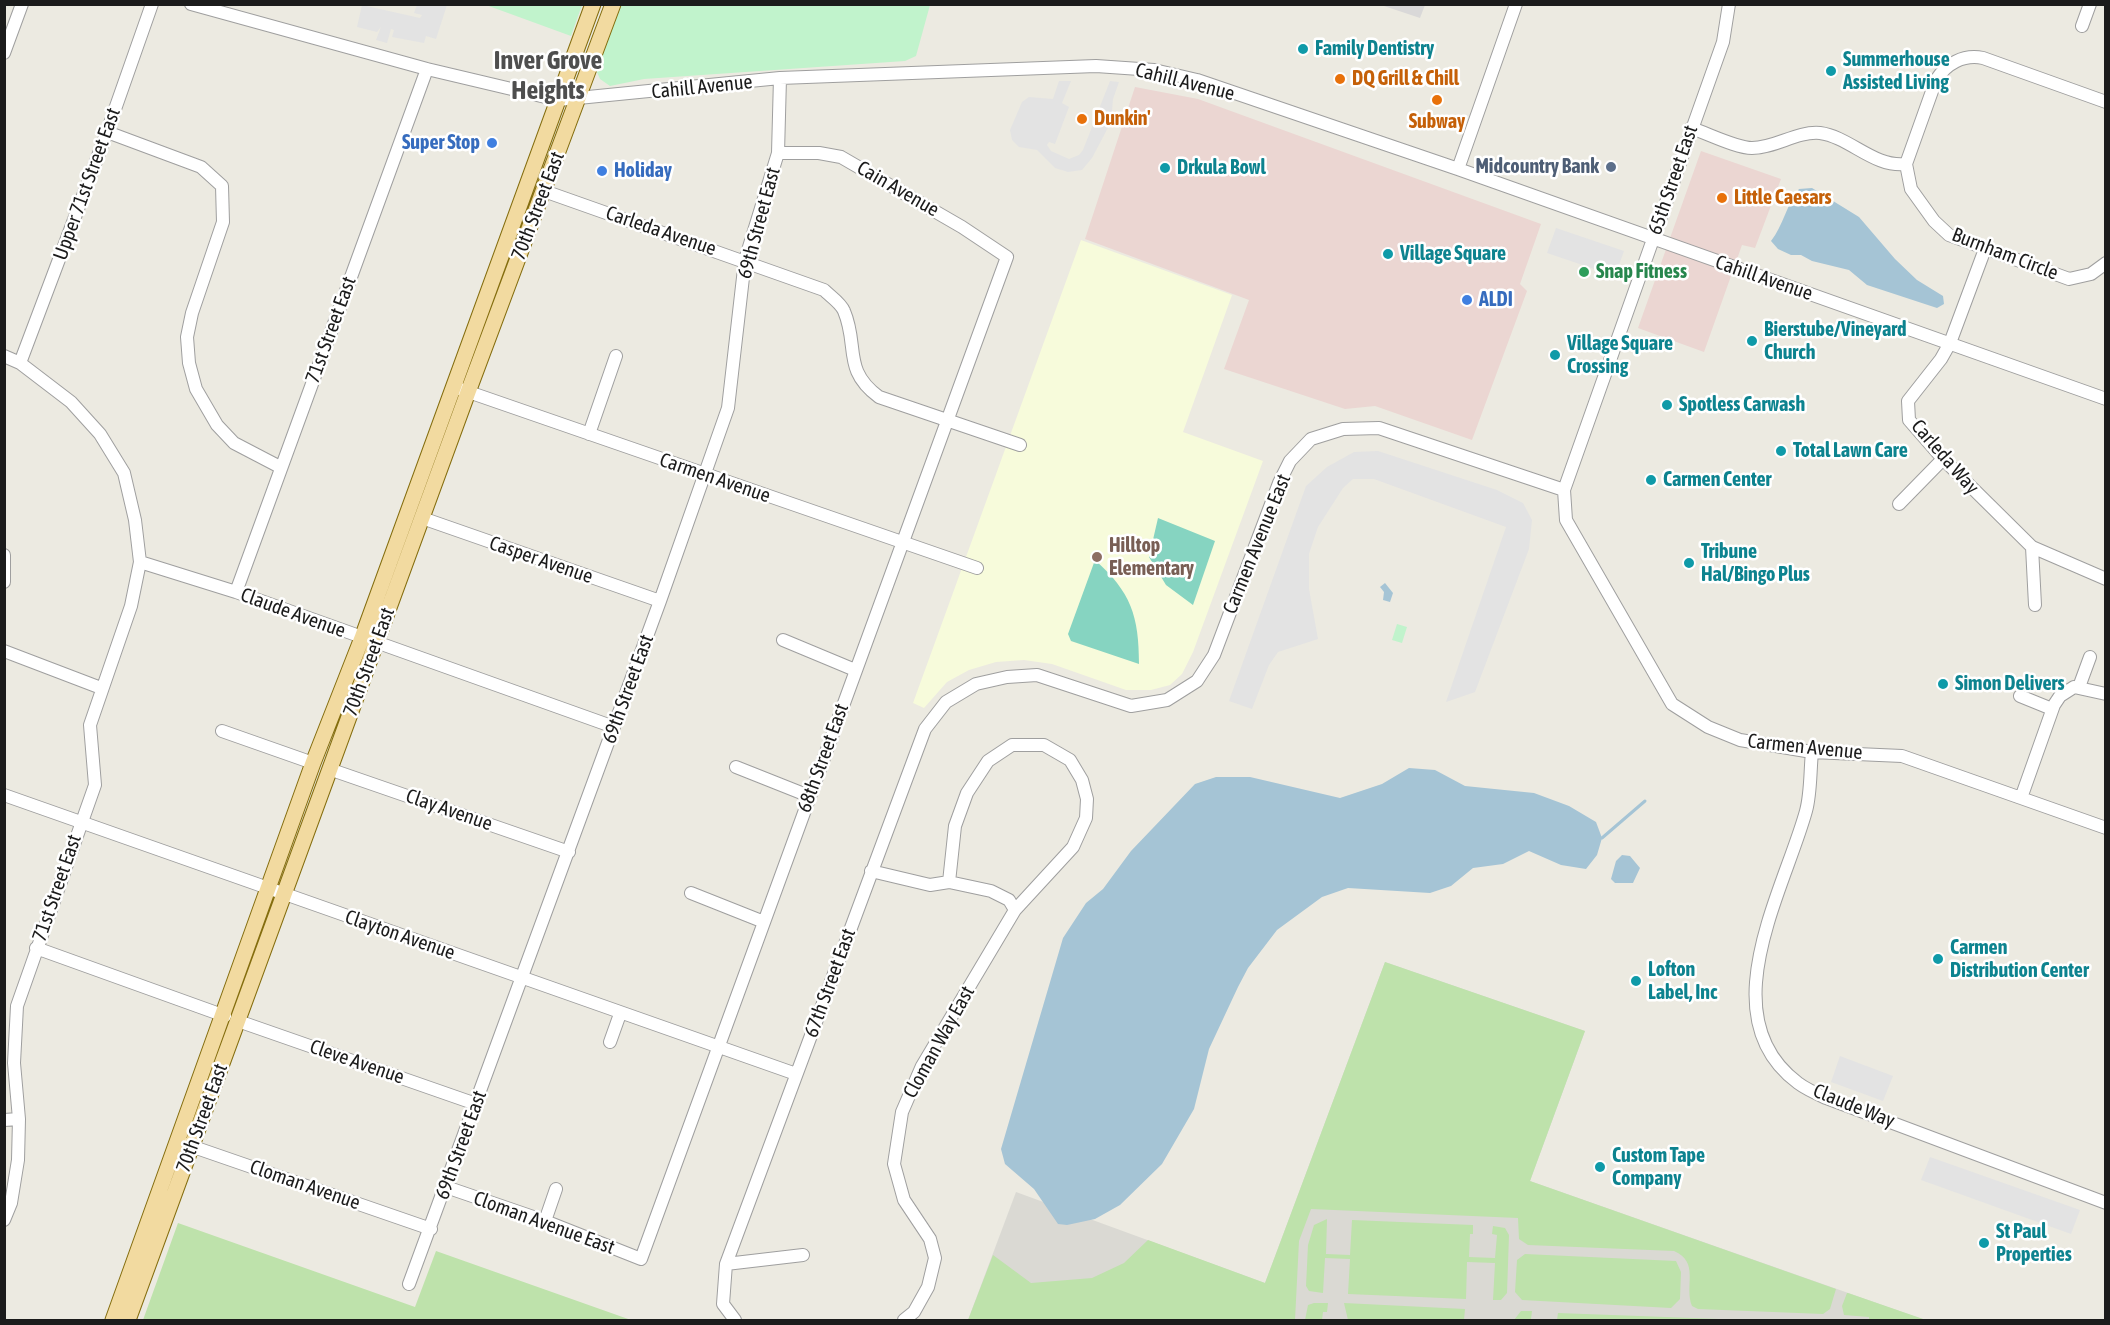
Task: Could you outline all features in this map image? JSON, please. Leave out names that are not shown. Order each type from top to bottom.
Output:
[{"type":"main road","name":"70th Street East","points":[[113,1320],[185,1144],[232,1018],[285,895],[329,768],[369,640],[460,389],[593,4]]},
{"type":"main road","name":"70th Street East","points":[[232,1018],[269,890],[314,763],[422,518],[460,389],[544,191],[613,4]]},
{"type":"main road","name":"70th Street East","points":[[128,1320],[185,1144]]},
{"type":"street","points":[[4,53],[22,4]]},
{"type":"street","name":"Upper 71st Street East","points":[[20,363],[107,132],[152,4]]},
{"type":"street","name":"Cahill Avenue","points":[[191,4],[427,69],[558,100],[780,78],[1096,66],[1154,70],[1197,81],[1458,169],[2106,399]]},
{"type":"street","points":[[1458,169],[1516,4]]},
{"type":"street","name":"65th Street East","points":[[1564,490],[1723,42],[1729,4]]},
{"type":"street","points":[[2082,26],[2090,4]]},
{"type":"street","points":[[1691,128],[1752,148],[1801,135],[1818,133],[1829,135],[1887,162],[1906,164],[1936,80],[1943,69],[1962,58],[1983,58],[2106,102]]},
{"type":"street","name":"71st Street East","points":[[236,592],[427,69]]},
{"type":"street","name":"69th Street East","points":[[409,1284],[523,979],[728,408],[745,260],[778,153],[780,78]]},
{"type":"street","points":[[107,132],[201,167],[222,186],[224,222],[192,313],[187,337],[189,363],[196,389],[217,425],[234,443],[280,467]]},
{"type":"street","name":"Cain Avenue","points":[[778,153],[819,153],[841,157],[962,226],[1007,257]]},
{"type":"street","name":"Burnham Circle","points":[[1906,164],[1911,189],[1938,225],[1949,235],[2069,279],[2103,270]]},
{"type":"street","name":"Carleda Avenue","points":[[544,191],[745,260],[824,291],[843,309],[854,367],[864,386],[879,397],[946,422],[1020,445]]},
{"type":"street","name":"Carleda Way","points":[[1985,249],[1950,343],[1941,359],[1908,401],[1909,420],[1943,459],[2032,548],[2106,579]]},
{"type":"street","name":"68th Street East","points":[[641,1259],[1007,257]]},
{"type":"street","name":"71st Street East","points":[[4,356],[20,363],[70,402],[100,434],[124,473],[135,520],[140,562],[131,606],[90,725],[95,785],[17,1006],[14,1063],[19,1119],[18,1160],[11,1203],[4,1220]]},
{"type":"street","points":[[589,434],[616,356]]},
{"type":"street","name":"Carmen Avenue","points":[[460,389],[902,544],[977,568]]},
{"type":"street","name":"Carmen Avenue East","points":[[976,684],[1007,677],[1037,675],[1131,706],[1167,700],[1197,681],[1214,655],[1279,483],[1290,461],[1311,439],[1343,429],[1379,428],[1564,490]]},
{"type":"street","points":[[1899,504],[1943,459]]},
{"type":"street","name":"Carmen Avenue","points":[[1564,490],[1566,520],[1672,704],[1708,727],[1740,740],[1812,752],[1902,756],[2106,828]]},
{"type":"street","name":"Casper Avenue","points":[[422,518],[660,602]]},
{"type":"street","points":[[2032,548],[2035,605]]},
{"type":"street","points":[[4,555],[4,582]]},
{"type":"street","name":"Claude Avenue","points":[[140,562],[236,592],[614,727]]},
{"type":"street","points":[[783,640],[855,670]]},
{"type":"street","points":[[4,651],[101,688]]},
{"type":"street","points":[[2079,687],[2090,657]]},
{"type":"street","name":"67th Street East","points":[[735,1320],[723,1304],[726,1264],[871,871],[925,729],[946,702],[976,684]]},
{"type":"street","points":[[2021,798],[2052,709],[2060,696],[2074,687],[2106,694]]},
{"type":"street","points":[[2020,696],[2052,709]]},
{"type":"street","points":[[222,731],[314,763]]},
{"type":"street","name":"Cloman Way East","points":[[904,1320],[914,1312],[928,1287],[935,1258],[930,1239],[904,1200],[894,1164],[902,1112],[922,1066],[1015,910],[1073,847],[1086,818],[1088,799],[1082,780],[1070,760],[1044,745],[1012,745],[988,761],[967,793],[955,826],[949,882]]},
{"type":"street","name":"Claude Way","points":[[1812,752],[1807,809],[1767,925],[1753,998],[1758,1023],[1778,1064],[1797,1083],[1826,1098],[2106,1203]]},
{"type":"street","points":[[736,767],[809,796]]},
{"type":"street","name":"Clay Avenue","points":[[329,768],[569,852]]},
{"type":"street","name":"Clayton Avenue","points":[[4,795],[620,1014],[796,1074]]},
{"type":"street","points":[[871,871],[930,885],[949,882],[991,891],[1010,900],[1015,910]]},
{"type":"street","points":[[691,893],[764,922]]},
{"type":"street","name":"Cleve Avenue","points":[[36,948],[476,1104]]},
{"type":"street","points":[[610,1042],[620,1014]]},
{"type":"street","points":[[4,1120],[19,1119]]},
{"type":"street","name":"Cloman Avenue","points":[[185,1144],[431,1228]]},
{"type":"street","name":"Cloman Avenue East","points":[[446,1187],[545,1221],[641,1259]]},
{"type":"street","points":[[545,1221],[556,1189]]},
{"type":"street","points":[[726,1264],[803,1255]]},
{"type":"shaded area","points":[[362,5],[420,18],[422,15],[414,13],[417,5],[447,5],[436,39],[426,36],[424,43],[392,37],[394,30],[391,29],[387,43],[376,40],[381,27],[377,32],[357,27]]},
{"type":"shaded area","points":[[486,5],[582,5],[571,36]]},
{"type":"shaded area","points":[[620,5],[930,5],[916,56],[905,61],[644,79],[610,86],[600,79],[596,70]]},
{"type":"shaded area","points":[[1381,5],[1425,5],[1420,18]]},
{"type":"shaded area","points":[[1059,81],[1071,81],[1062,103],[1069,107],[1055,144],[1049,142],[1047,145],[1051,151],[1069,159],[1079,155],[1083,150],[1110,81],[1119,82],[1113,99],[1111,122],[1092,158],[1082,170],[1068,172],[1055,168],[1037,150],[1019,147],[1012,140],[1010,130],[1022,102],[1029,97],[1053,99]]},
{"type":"shaded area","points":[[1135,87],[1198,99],[1541,224],[1520,284],[1527,291],[1472,440],[1375,406],[1345,409],[1224,369],[1249,300],[1085,239]]},
{"type":"shaded area","points":[[1701,151],[1781,179],[1755,248],[1742,245],[1704,352],[1638,328]]},
{"type":"shaded area","points":[[1812,188],[1859,217],[1895,259],[1917,280],[1943,296],[1944,304],[1937,308],[1867,285],[1849,270],[1812,261],[1801,255],[1791,255],[1778,249],[1771,241],[1791,201],[1799,189]]},
{"type":"shaded area","points":[[1556,228],[1624,251],[1615,276],[1547,253]]},
{"type":"shaded area","name":"Hilltop Elementary","points":[[1081,240],[1232,295],[1183,432],[1263,461],[1193,652],[1182,674],[1170,685],[1151,690],[1126,690],[1052,664],[1024,660],[996,662],[969,670],[947,682],[924,708],[913,703]]},
{"type":"shaded area","points":[[1378,451],[1497,490],[1523,503],[1532,520],[1529,549],[1475,692],[1446,702],[1506,527],[1374,479],[1353,479],[1343,488],[1318,527],[1309,554],[1309,589],[1318,639],[1278,652],[1269,665],[1252,709],[1229,701],[1306,486],[1327,467],[1354,452]]},
{"type":"shaded area","points":[[1158,518],[1215,541],[1193,605],[1166,585],[1149,557]]},
{"type":"shaded area","points":[[1095,560],[1125,594],[1135,618],[1139,664],[1071,641],[1068,634]]},
{"type":"shaded area","points":[[1385,583],[1393,593],[1390,602],[1383,600],[1384,592],[1380,587]]},
{"type":"shaded area","points":[[1397,624],[1407,627],[1402,643],[1392,640]]},
{"type":"shaded area","points":[[1409,768],[1435,770],[1465,786],[1534,793],[1569,806],[1596,822],[1602,838],[1597,855],[1586,869],[1561,865],[1529,851],[1503,864],[1473,868],[1451,886],[1430,893],[1348,888],[1322,897],[1277,930],[1248,968],[1209,1049],[1194,1109],[1162,1164],[1120,1205],[1095,1219],[1067,1225],[1058,1224],[1034,1189],[1005,1164],[1001,1149],[1063,938],[1086,903],[1103,889],[1131,851],[1195,784],[1216,777],[1250,777],[1340,798],[1382,784]]},
{"type":"shaded area","points":[[1622,855],[1630,856],[1640,868],[1633,883],[1615,883],[1611,879],[1616,861]]},
{"type":"shaded area","points":[[1385,962],[1585,1031],[1530,1181],[1925,1320],[968,1320],[1016,1192],[1265,1283]]},
{"type":"shaded area","points":[[1840,1056],[1893,1076],[1883,1101],[1831,1082]]},
{"type":"shaded area","points":[[1930,1157],[2080,1210],[2071,1234],[1921,1180]]},
{"type":"green space","points":[[1385,962],[1585,1031],[1530,1181],[1836,1289],[1830,1309],[1823,1314],[1698,1309],[1692,1306],[1690,1298],[1690,1275],[1687,1261],[1674,1251],[1528,1245],[1519,1239],[1518,1218],[1311,1209],[1299,1241],[1295,1320],[968,1320],[993,1255],[1031,1283],[1092,1278],[1124,1263],[1148,1240],[1265,1283]]},
{"type":"green space","points":[[1327,1219],[1326,1254],[1350,1255],[1352,1220],[1473,1225],[1473,1234],[1470,1234],[1469,1257],[1495,1258],[1497,1235],[1492,1234],[1493,1226],[1505,1228],[1509,1235],[1507,1293],[1501,1300],[1493,1300],[1495,1263],[1467,1262],[1466,1299],[1348,1294],[1350,1259],[1325,1258],[1323,1293],[1309,1291],[1306,1286],[1308,1245],[1314,1225]]},
{"type":"green space","points":[[178,1223],[415,1307],[436,1251],[631,1320],[143,1320]]},
{"type":"green space","points":[[1525,1254],[1676,1261],[1681,1272],[1680,1299],[1671,1308],[1522,1300],[1515,1292],[1517,1260]]},
{"type":"green space","points":[[1847,1293],[1926,1320],[1869,1320],[1869,1317],[1844,1315],[1842,1306]]},
{"type":"green space","points":[[1328,1303],[1327,1312],[1323,1312],[1322,1320],[1305,1320],[1308,1305]]},
{"type":"green space","points":[[1344,1303],[1465,1309],[1464,1320],[1348,1320]]},
{"type":"green space","points":[[1521,1311],[1532,1311],[1531,1319],[1514,1320]]},
{"type":"green space","points":[[1558,1313],[1747,1320],[1557,1320]]},
{"type":"waterway","points":[[1602,838],[1645,801]]},
{"type":"place","name":"Family Dentistry","points":[[1303,49]]},
{"type":"place","name":"Summerhouse Assisted Living","points":[[1831,71]]},
{"type":"place","name":"DQ Grill & Chill","points":[[1340,79]]},
{"type":"place","name":"Subway","points":[[1437,100]]},
{"type":"place","name":"Dunkin'","points":[[1082,119]]},
{"type":"place","name":"Super Stop","points":[[492,143]]},
{"type":"place","name":"Midcountry Bank","points":[[1611,167]]},
{"type":"place","name":"Drkula Bowl","points":[[1165,168]]},
{"type":"place","name":"Holiday","points":[[602,171]]},
{"type":"place","name":"Little Caesars","points":[[1722,198]]},
{"type":"place","name":"Village Square","points":[[1388,254]]},
{"type":"place","name":"Snap Fitness","points":[[1584,272]]},
{"type":"place","name":"ALDI","points":[[1467,300]]},
{"type":"place","name":"Bierstube/Vineyard Church","points":[[1752,341]]},
{"type":"place","name":"Village Square Crossing","points":[[1555,355]]},
{"type":"place","name":"Spotless Carwash","points":[[1667,405]]},
{"type":"place","name":"Total Lawn Care","points":[[1781,451]]},
{"type":"place","name":"Carmen Center","points":[[1651,480]]},
{"type":"place","name":"Hilltop Elementary","points":[[1097,557]]},
{"type":"place","name":"Tribune Hal/Bingo Plus","points":[[1689,563]]},
{"type":"place","name":"Simon Delivers","points":[[1943,684]]},
{"type":"place","name":"Carmen Distribution Center","points":[[1938,959]]},
{"type":"place","name":"Lofton Label, Inc","points":[[1636,981]]},
{"type":"place","name":"Custom Tape Company","points":[[1600,1167]]},
{"type":"place","name":"St Paul Properties","points":[[1984,1243]]},
{"type":"district","name":"Inver Grove Heights","points":[[548,76]]}]
